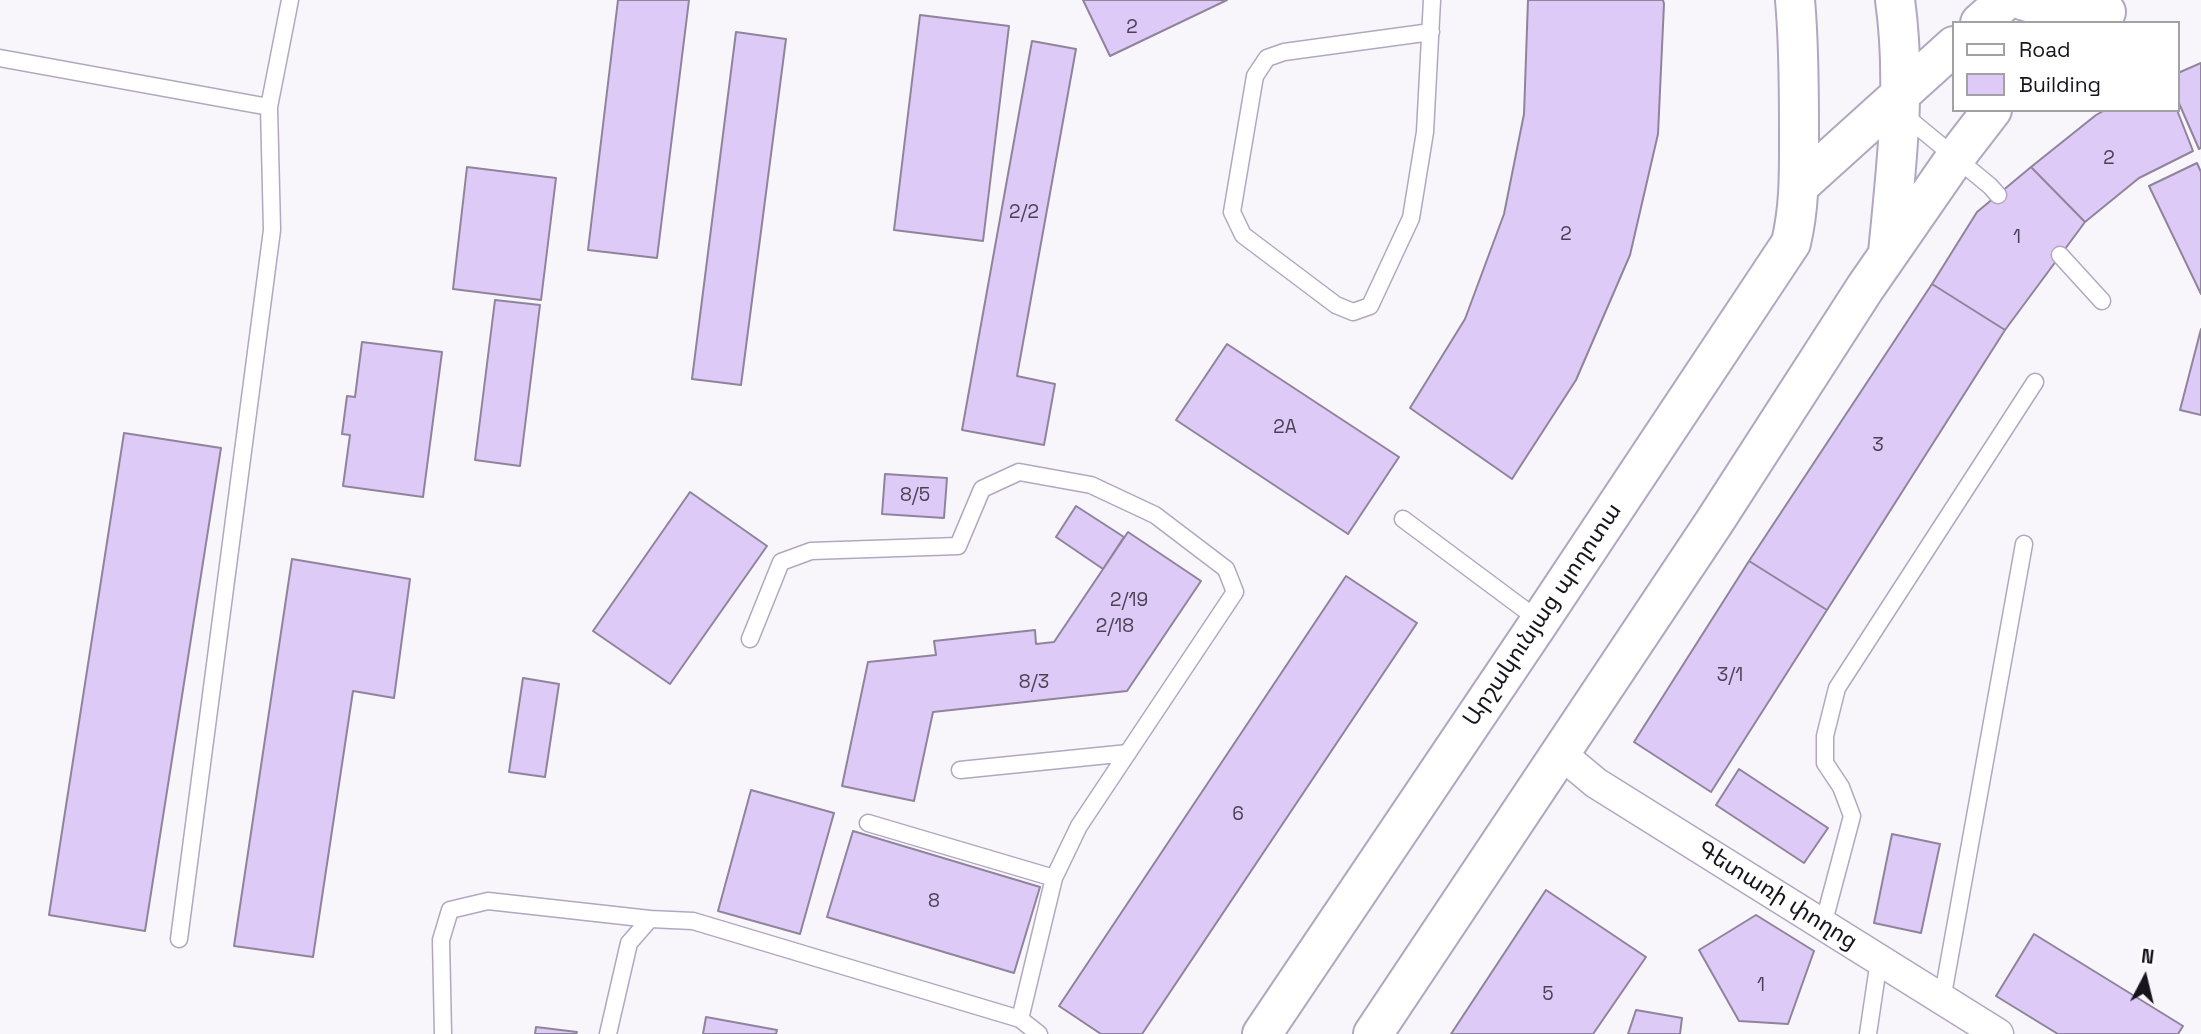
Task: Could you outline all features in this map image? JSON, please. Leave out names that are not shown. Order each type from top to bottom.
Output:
[{"type":"main road","name":"Արշակունյաց պողոտա","points":[[1262,1034],[1791,243],[1798,216],[1799,186],[1798,41],[1795,0]]},
{"type":"main road","points":[[1888,255],[1900,103],[1895,0]]},
{"type":"main road","points":[[1982,21],[2006,0]]},
{"type":"main road","points":[[2022,0],[2048,8],[2108,11]]},
{"type":"main road","points":[[1799,186],[1900,103],[1952,48]]},
{"type":"main road","points":[[1373,1034],[1715,522],[1888,255],[1990,112]]},
{"type":"street","name":"Գետառի փողոց","points":[[1560,753],[1596,783],[1998,1034]]},
{"type":"lane","points":[[179,939],[272,230],[269,107],[290,0]]},
{"type":"lane","points":[[1432,0],[1432,32],[1426,132],[1411,218],[1370,306],[1353,312],[1336,305],[1243,235],[1232,212],[1255,76],[1267,58],[1284,52],[1432,32]]},
{"type":"lane","points":[[0,58],[269,107]]},
{"type":"lane","points":[[1900,103],[1955,158],[1998,195]]},
{"type":"lane","points":[[2060,255],[2102,301]]},
{"type":"lane","points":[[1823,925],[1852,816],[1841,788],[1825,762],[1825,736],[1837,688],[2035,382]]},
{"type":"lane","points":[[750,639],[781,562],[811,551],[958,547],[982,489],[1019,472],[1091,485],[1154,515],[1226,569],[1235,592],[1079,827],[1054,878],[1020,1019]]},
{"type":"lane","points":[[1403,519],[1540,621]]},
{"type":"lane","points":[[1942,1000],[2024,544]]},
{"type":"lane","points":[[960,771],[1128,753]]},
{"type":"lane","points":[[868,823],[1054,878]]},
{"type":"lane","points":[[443,1034],[441,940],[450,910],[488,901],[650,919],[693,921],[1020,1019],[1039,1034]]},
{"type":"lane","points":[[608,1034],[629,943],[650,919]]},
{"type":"lane","points":[[1868,1034],[1879,960]]},
{"type":"building","points":[[618,0],[689,0],[657,258],[588,250]]},
{"type":"building","points":[[1083,0],[1227,0],[1110,56]]},
{"type":"building","points":[[1528,0],[1663,0],[1664,4],[1658,134],[1630,255],[1576,380],[1512,479],[1410,408],[1465,319],[1504,214],[1524,114]]},
{"type":"building","points":[[920,15],[1009,26],[983,241],[894,230]]},
{"type":"building","points":[[736,32],[786,39],[741,385],[692,379]]},
{"type":"building","points":[[1032,41],[1076,49],[1017,376],[1055,384],[1044,445],[962,430]]},
{"type":"building","points":[[2201,63],[2199,149],[2180,106],[2180,72]]},
{"type":"building","points":[[2101,112],[2178,112],[2193,151],[2139,178],[2085,222],[2031,167]]},
{"type":"building","points":[[2197,163],[2201,172],[2201,294],[2149,186]]},
{"type":"building","points":[[467,167],[556,178],[541,300],[453,289]]},
{"type":"building","points":[[2031,167],[2085,222],[2005,330],[1932,284],[1977,212]]},
{"type":"building","points":[[1932,284],[2005,330],[1827,610],[1749,561]]},
{"type":"building","points":[[495,300],[540,305],[520,466],[475,460]]},
{"type":"building","points":[[2201,329],[2201,415],[2180,410]]},
{"type":"building","points":[[362,342],[442,352],[423,497],[343,486],[350,435],[342,434],[347,396],[355,397]]},
{"type":"building","points":[[1227,344],[1399,457],[1348,534],[1176,420]]},
{"type":"building","points":[[124,433],[221,448],[145,931],[49,915]]},
{"type":"building","points":[[885,474],[947,478],[944,518],[882,514]]},
{"type":"building","points":[[690,492],[767,546],[670,684],[593,631]]},
{"type":"building","points":[[1076,506],[1124,537],[1103,569],[1056,537]]},
{"type":"building","points":[[1128,532],[1201,581],[1127,691],[933,712],[914,801],[842,786],[868,662],[936,655],[934,641],[1035,630],[1036,644],[1054,642]]},
{"type":"building","points":[[292,559],[410,579],[394,698],[353,691],[313,957],[234,946]]},
{"type":"building","points":[[1749,561],[1827,610],[1711,792],[1634,742]]},
{"type":"building","points":[[1346,576],[1417,623],[1142,1034],[1101,1034],[1059,1006]]},
{"type":"building","points":[[523,678],[559,684],[545,777],[509,772]]},
{"type":"building","points":[[1739,769],[1828,828],[1804,863],[1716,805]]},
{"type":"building","points":[[751,790],[834,813],[800,934],[718,911]]},
{"type":"building","points":[[853,831],[1040,887],[1014,973],[827,917]]},
{"type":"building","points":[[1892,834],[1940,844],[1921,933],[1874,923]]},
{"type":"building","points":[[1546,890],[1646,957],[1593,1034],[1451,1034]]},
{"type":"building","points":[[1756,915],[1814,951],[1788,1024],[1739,1021],[1699,950]]},
{"type":"building","points":[[2034,934],[2183,1026],[2178,1034],[2058,1034],[1996,996]]},
{"type":"building","points":[[1636,1010],[1682,1018],[1680,1034],[1628,1034]]},
{"type":"building","points":[[706,1017],[777,1030],[776,1034],[703,1034]]},
{"type":"building","points":[[536,1027],[577,1032],[535,1034]]}]
